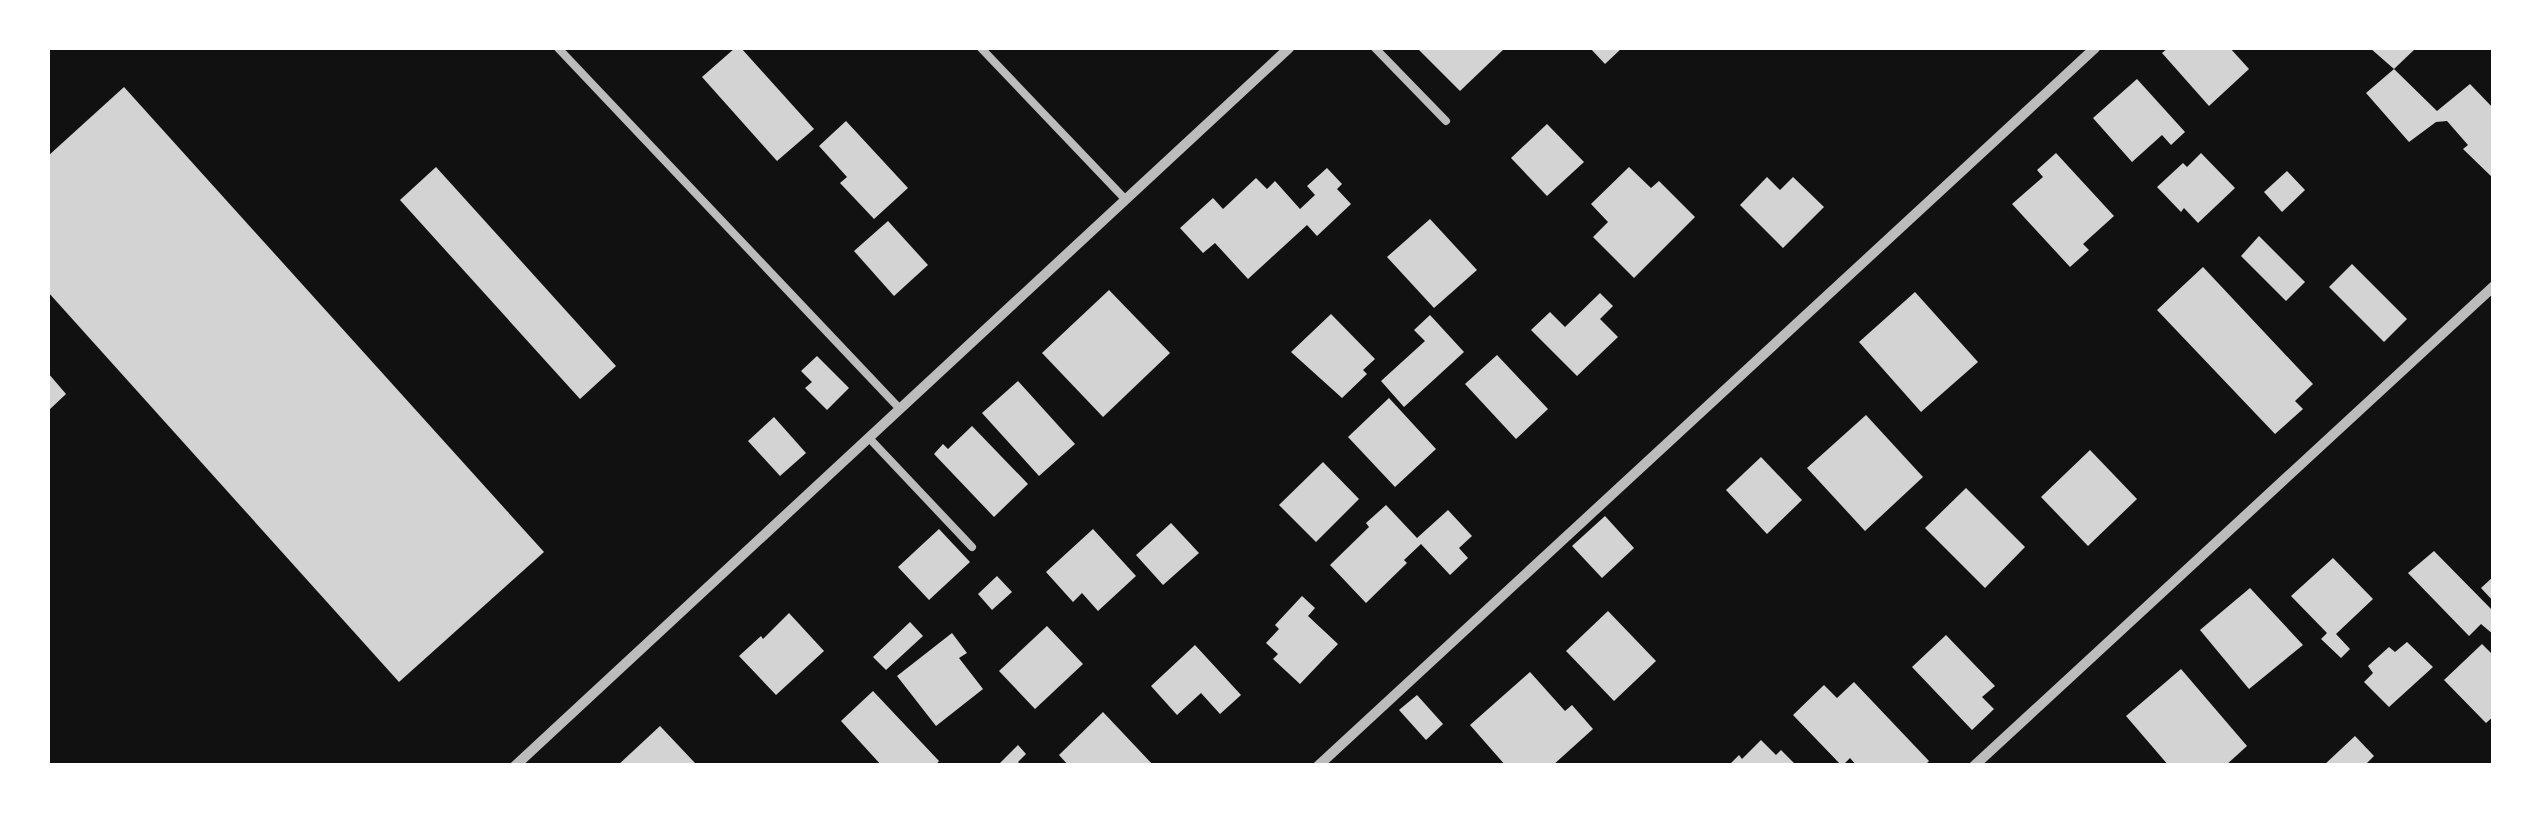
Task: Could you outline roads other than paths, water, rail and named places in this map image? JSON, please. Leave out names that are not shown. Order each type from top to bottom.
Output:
[{"type":"street","points":[[515,766],[1289,48]]},
{"type":"street","points":[[1318,766],[2094,48]]},
{"type":"street","points":[[1974,766],[2494,286]]},
{"type":"lane","points":[[558,48],[900,408]]},
{"type":"lane","points":[[981,48],[1126,199]]},
{"type":"lane","points":[[1375,48],[1446,121]]},
{"type":"lane","points":[[869,438],[972,547]]}]
